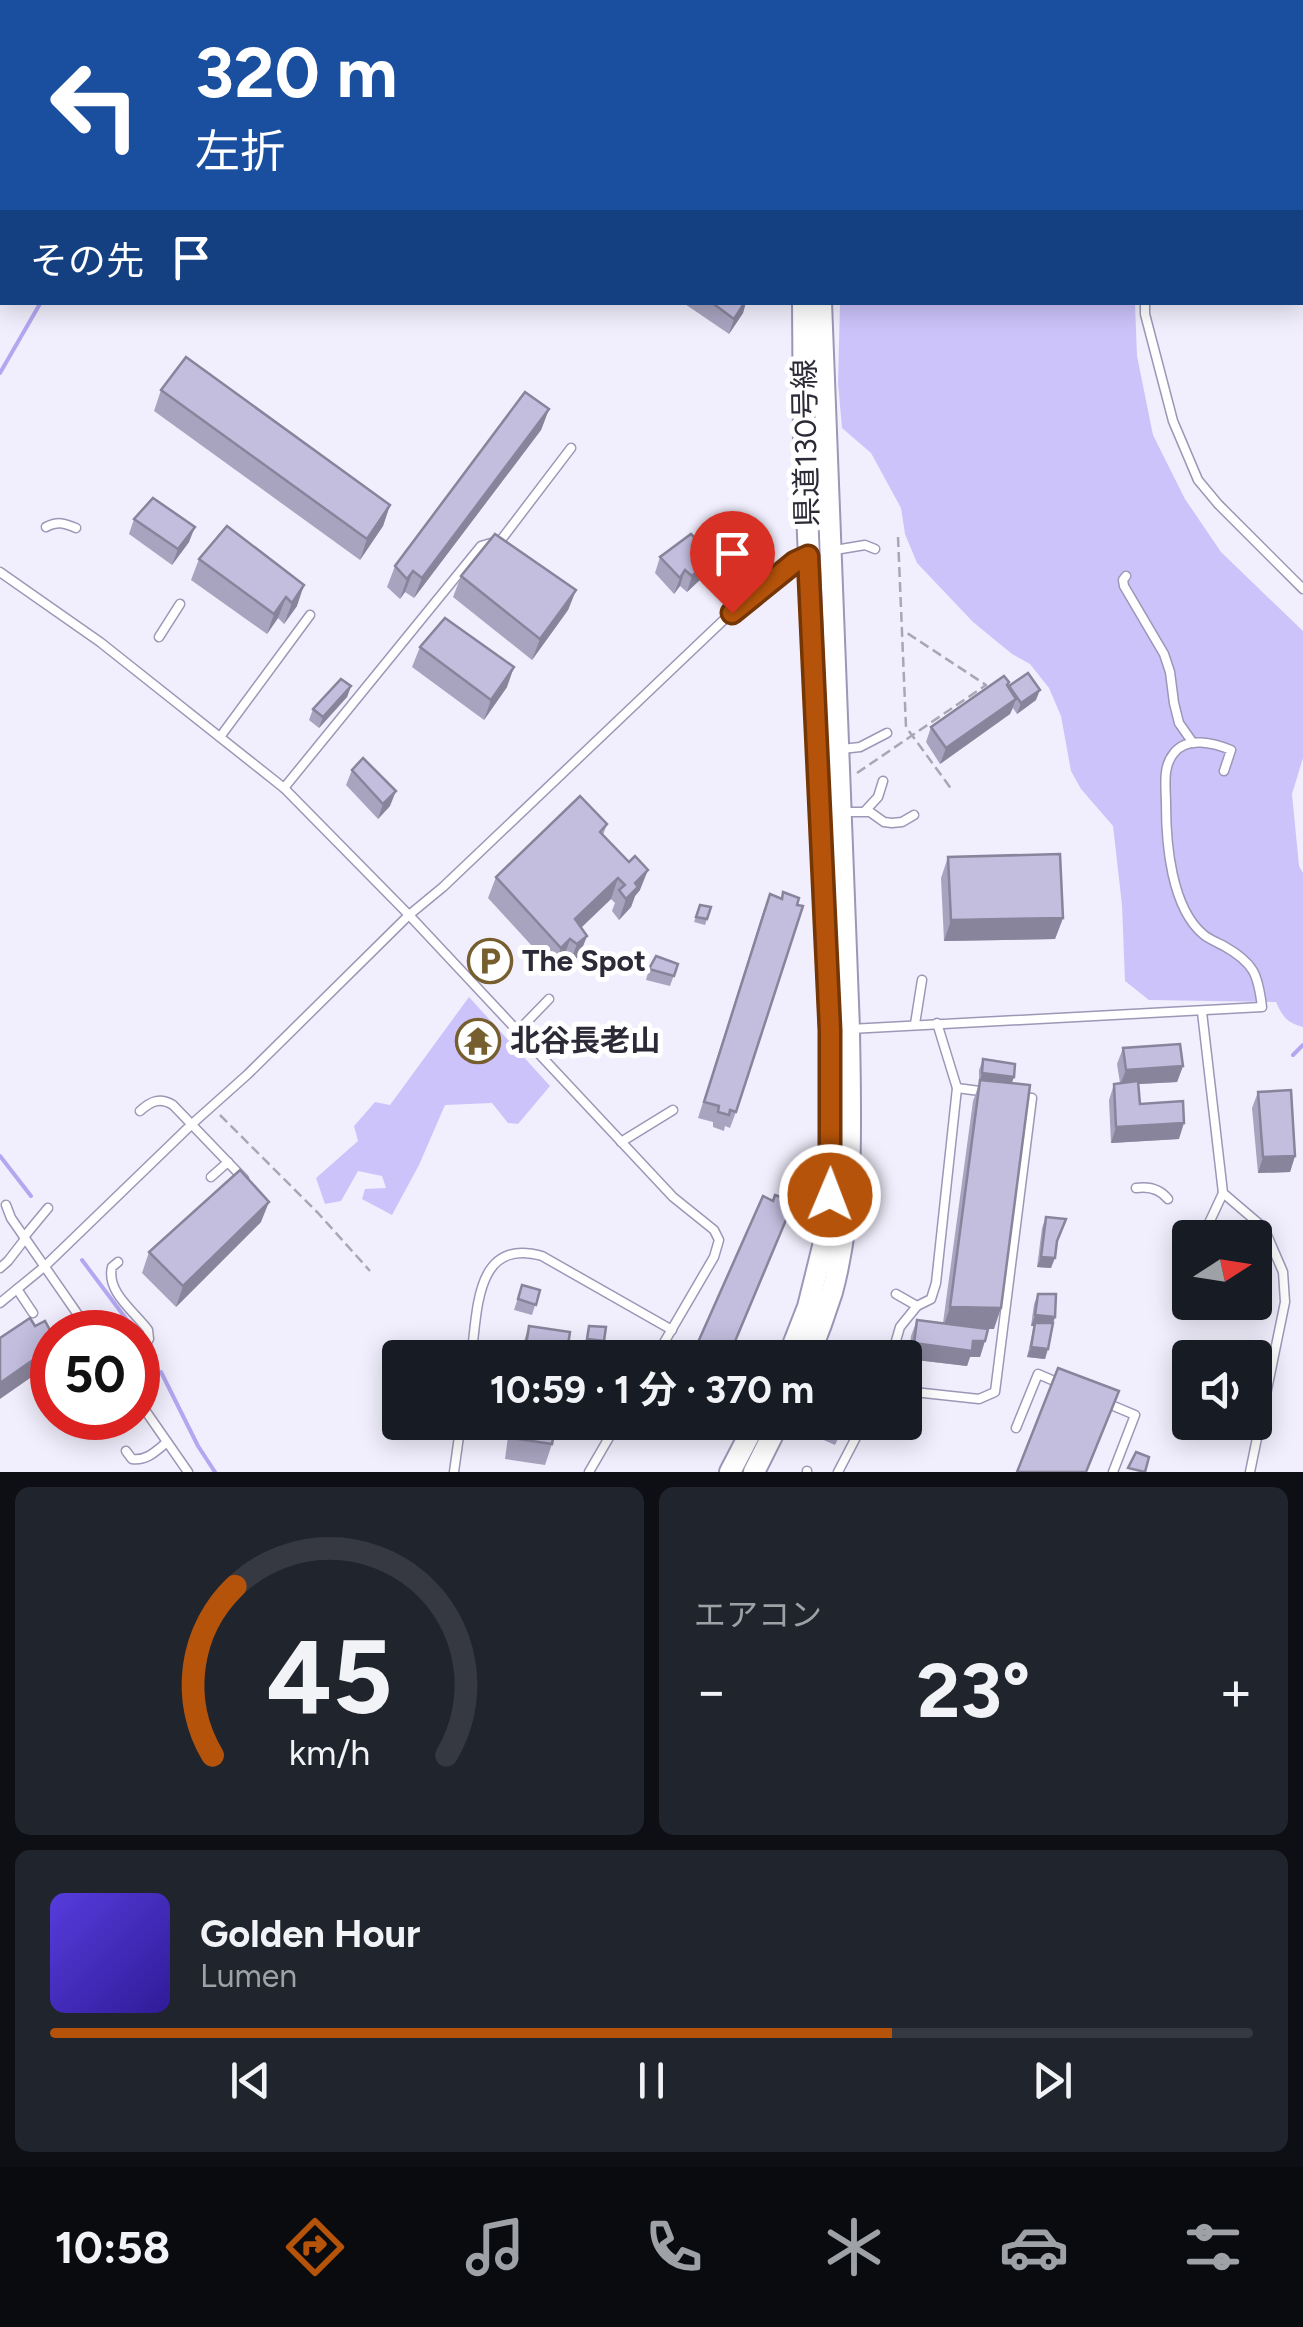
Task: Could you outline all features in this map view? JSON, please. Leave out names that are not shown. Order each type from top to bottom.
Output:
[{"type":"main road","points":[[800,305],[813,353]]},
{"type":"main road","points":[[813,353],[823,305]]},
{"type":"main road","name":"県道130号線","points":[[795,1340],[808,1307],[828,1226],[839,1030],[838,749],[804,445],[813,353]]},
{"type":"main road","name":"県道130号線","points":[[814,1340],[832,1290],[844,1229],[850,1133],[839,1030],[819,554]]},
{"type":"main road","points":[[730,1472],[747,1440]]},
{"type":"main road","points":[[754,1472],[770,1440]]},
{"type":"lane","points":[[1145,305],[1173,421],[1198,480],[1303,589]]},
{"type":"lane","points":[[284,788],[481,546],[501,540],[572,448]]},
{"type":"lane","points":[[46,528],[56,522],[76,528]]},
{"type":"lane","points":[[0,1303],[44,1267],[248,1074],[408,915],[443,887],[732,613],[795,562],[865,545],[875,548]]},
{"type":"lane","points":[[0,572],[100,642],[284,788],[672,1197],[714,1230],[719,1240],[714,1257],[666,1340]]},
{"type":"lane","points":[[1126,576],[1124,586],[1164,654],[1179,723],[1193,743]]},
{"type":"lane","points":[[159,637],[180,604]]},
{"type":"lane","points":[[220,738],[310,616]]},
{"type":"lane","points":[[838,749],[860,747],[886,733]]},
{"type":"lane","points":[[839,1030],[1262,1008],[1259,983],[1251,965],[1203,934],[1190,917],[1168,855],[1166,764],[1184,744],[1222,746],[1231,750],[1224,771]]},
{"type":"lane","points":[[864,811],[878,797],[883,781]]},
{"type":"lane","points":[[840,812],[864,811],[892,823],[914,815]]},
{"type":"lane","points":[[915,1024],[922,980]]},
{"type":"lane","points":[[518,1032],[549,999]]},
{"type":"lane","points":[[1202,1012],[1223,1193],[1210,1220]]},
{"type":"lane","points":[[897,1340],[900,1328],[917,1306],[931,1298],[936,1283],[956,1088],[937,1023]]},
{"type":"lane","points":[[956,1088],[994,1093]]},
{"type":"lane","points":[[922,1393],[980,1399],[996,1392],[1032,1098],[1013,1096]]},
{"type":"lane","points":[[140,1111],[156,1100],[165,1100],[249,1185]]},
{"type":"lane","points":[[621,1142],[674,1110]]},
{"type":"lane","points":[[211,1177],[228,1162]]},
{"type":"lane","points":[[1136,1188],[1152,1188],[1168,1199]]},
{"type":"lane","points":[[1223,1193],[1264,1228],[1283,1272],[1285,1302],[1250,1472]]},
{"type":"lane","points":[[6,1205],[74,1310]]},
{"type":"lane","points":[[0,1268],[48,1208]]},
{"type":"lane","points":[[474,1340],[483,1277],[499,1259],[518,1251],[542,1256],[672,1330]]},
{"type":"lane","points":[[118,1262],[112,1266],[110,1276],[113,1288],[131,1310]]},
{"type":"lane","points":[[18,1289],[32,1310]]},
{"type":"lane","points":[[896,1294],[917,1306]]},
{"type":"lane","points":[[1016,1428],[1038,1374],[1070,1388]]},
{"type":"lane","points":[[1087,1394],[1135,1415],[1113,1472]]},
{"type":"lane","points":[[160,1432],[188,1472]]},
{"type":"lane","points":[[454,1472],[458,1440]]},
{"type":"lane","points":[[589,1472],[608,1440]]},
{"type":"lane","points":[[838,1472],[855,1440]]},
{"type":"lane","points":[[126,1451],[132,1460],[139,1460],[167,1442]]},
{"type":"path","points":[[898,537],[906,727],[952,790]]},
{"type":"path","points":[[857,773],[986,684],[902,630]]},
{"type":"path","points":[[219,1114],[318,1213],[370,1272]]},
{"type":"shaded area","points":[[840,305],[1135,305],[1137,356],[1153,435],[1185,499],[1221,552],[1303,631],[1303,758],[1292,794],[1303,873],[1303,1027],[1286,1018],[1276,1002],[1149,1000],[1125,981],[1113,826],[1071,771],[1061,716],[1049,688],[1030,664],[973,622],[917,563],[905,534],[901,508],[871,453],[842,428],[838,383]]},
{"type":"shaded area","points":[[469,997],[550,1086],[518,1124],[508,1123],[492,1103],[445,1105],[392,1215],[362,1199],[365,1189],[386,1188],[382,1176],[358,1171],[341,1201],[325,1204],[316,1178],[358,1141],[354,1126],[375,1102],[390,1105]]},
{"type":"building","points":[[715,305],[743,305],[734,319]]},
{"type":"building","points":[[186,357],[390,505],[367,539],[161,390]]},
{"type":"building","points":[[525,392],[549,409],[422,578],[413,571],[407,579],[395,566]]},
{"type":"building","points":[[153,498],[195,527],[178,549],[134,519]]},
{"type":"building","points":[[227,526],[304,585],[292,603],[286,597],[274,614],[199,559]]},
{"type":"building","points":[[495,534],[576,590],[540,639],[461,576]]},
{"type":"building","points":[[691,534],[705,548],[701,553],[708,562],[692,576],[685,570],[680,578],[660,557]]},
{"type":"building","points":[[445,618],[514,667],[491,700],[420,647]]},
{"type":"building","points":[[1028,673],[1040,690],[1021,703],[1009,686]]},
{"type":"building","points":[[1004,676],[1016,699],[946,748],[931,727]]},
{"type":"building","points":[[341,679],[351,686],[323,717],[313,709]]},
{"type":"building","points":[[363,758],[396,791],[383,804],[352,770]]},
{"type":"building","points":[[580,796],[607,824],[600,832],[629,862],[635,856],[648,870],[626,899],[619,890],[625,885],[618,878],[575,919],[587,936],[577,944],[570,939],[561,948],[496,877]]},
{"type":"building","points":[[1060,854],[1063,918],[951,920],[948,857]]},
{"type":"building","points":[[783,892],[799,898],[797,905],[803,906],[736,1112],[730,1110],[729,1115],[718,1112],[719,1106],[704,1102],[770,894],[782,899]]},
{"type":"building","points":[[700,905],[711,907],[707,919],[696,917]]},
{"type":"building","points":[[656,956],[678,964],[674,976],[649,969]]},
{"type":"building","points":[[1180,1044],[1183,1066],[1126,1070],[1123,1048]]},
{"type":"building","points":[[983,1059],[1015,1064],[1014,1077],[982,1073]]},
{"type":"building","points":[[980,1080],[1030,1085],[1001,1308],[950,1307]]},
{"type":"building","points":[[1138,1081],[1140,1104],[1183,1101],[1184,1123],[1116,1127],[1114,1084]]},
{"type":"building","points":[[1291,1090],[1295,1156],[1263,1157],[1258,1092]]},
{"type":"building","points":[[240,1170],[269,1202],[183,1286],[149,1252]]},
{"type":"building","points":[[775,1195],[787,1199],[786,1206],[791,1208],[736,1340],[699,1340],[763,1196],[773,1201]]},
{"type":"building","points":[[1046,1217],[1066,1219],[1055,1258],[1041,1257]]},
{"type":"building","points":[[522,1285],[540,1290],[536,1305],[518,1299]]},
{"type":"building","points":[[1038,1294],[1056,1294],[1055,1317],[1035,1315]]},
{"type":"building","points":[[30,1318],[30,1362],[0,1383],[0,1338]]},
{"type":"building","points":[[917,1320],[988,1329],[985,1341],[973,1341],[972,1351],[914,1340]]},
{"type":"building","points":[[1035,1323],[1053,1323],[1048,1349],[1031,1347]]},
{"type":"building","points":[[529,1326],[570,1332],[569,1340],[527,1340]]},
{"type":"building","points":[[589,1326],[606,1327],[604,1340],[587,1339]]},
{"type":"building","points":[[1058,1368],[1119,1391],[1086,1472],[1017,1472]]},
{"type":"building","points":[[1136,1452],[1149,1457],[1145,1472],[1128,1468]]},
{"type":"waterway","points":[[0,373],[39,305]]},
{"type":"waterway","points":[[1293,1055],[1303,1045]]},
{"type":"waterway","points":[[0,1156],[31,1196]]},
{"type":"waterway","points":[[82,1260],[120,1310]]},
{"type":"waterway","points":[[161,1372],[215,1472]]},
{"type":"place","name":"The Spot","points":[[490,961]]},
{"type":"place","name":"北谷長老山","points":[[478,1041]]},
{"type":"route","points":[[732,613],[808,556],[830,1030],[830,1195]]}]
